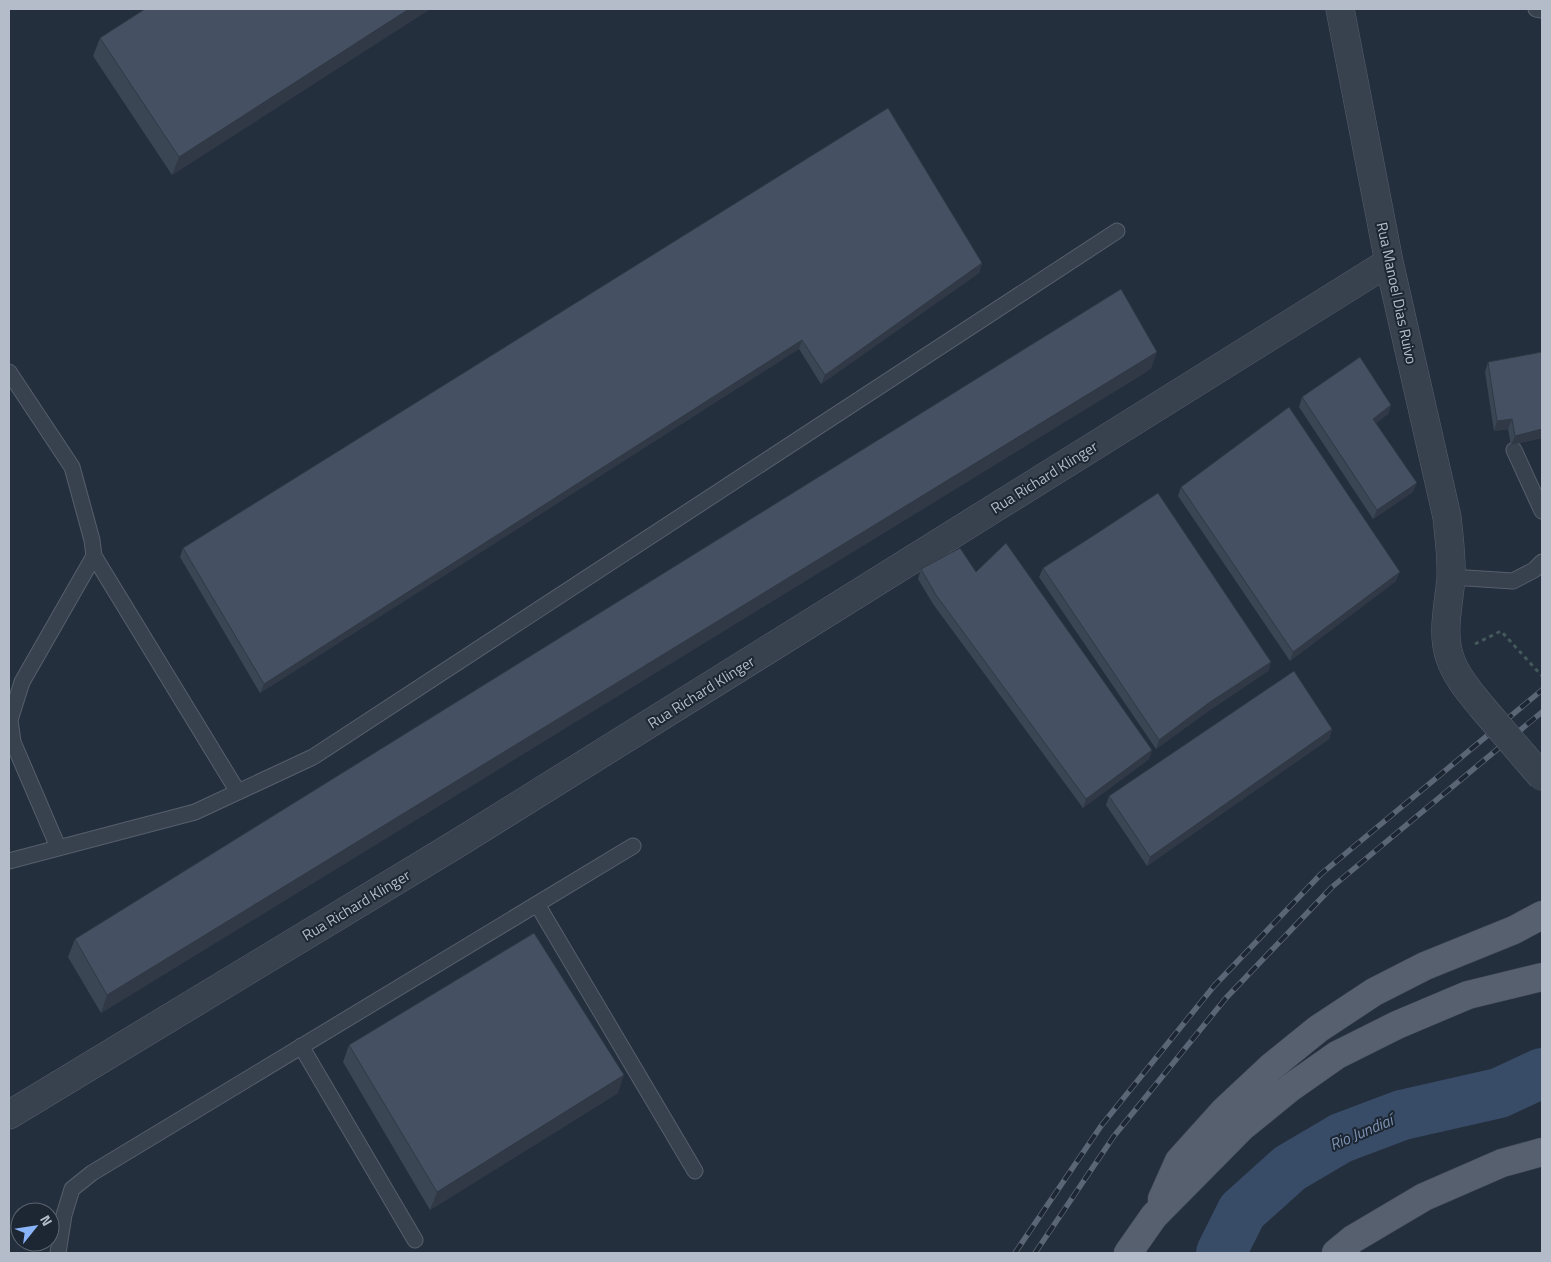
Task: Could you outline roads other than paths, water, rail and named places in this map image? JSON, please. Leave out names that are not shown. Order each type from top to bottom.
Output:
[{"type":"main road","points":[[1154,1216],[1179,1162],[1224,1111],[1271,1067],[1318,1029],[1374,992],[1425,966],[1514,930],[1542,915]]},
{"type":"main road","points":[[1128,1253],[1154,1216],[1242,1127],[1290,1088],[1337,1055],[1397,1025],[1468,995],[1542,977]]},
{"type":"main road","points":[[1336,1253],[1353,1239],[1424,1197],[1502,1163],[1542,1152]]},
{"type":"street","name":"Rua Manoel Dias Ruivo","points":[[1340,9],[1389,262],[1446,517],[1451,551],[1451,577],[1445,638],[1449,658],[1463,684],[1542,777]]},
{"type":"street","name":"Rua Richard Klinger","points":[[9,1116],[467,838],[1389,262]]},
{"type":"lane","points":[[1536,9],[1542,10]]},
{"type":"lane","points":[[9,861],[195,812],[313,757],[1117,231]]},
{"type":"lane","points":[[9,372],[72,468],[92,540],[94,556],[238,792]]},
{"type":"lane","points":[[1514,450],[1542,511]]},
{"type":"lane","points":[[58,847],[13,742],[10,720],[22,682],[94,556]]},
{"type":"lane","points":[[1451,577],[1513,581],[1534,570],[1542,562]]},
{"type":"lane","points":[[58,1253],[64,1215],[72,1189],[92,1173],[633,846]]},
{"type":"lane","points":[[537,904],[695,1171]]},
{"type":"lane","points":[[301,1046],[415,1240]]},
{"type":"waterway","name":"Rio Jundiaí","points":[[1221,1253],[1242,1211],[1290,1168],[1341,1138],[1402,1115],[1499,1093],[1542,1073]]},
{"type":"railway","points":[[1015,1253],[1101,1126],[1214,986],[1321,874],[1542,690]]},
{"type":"railway","points":[[1035,1253],[1114,1136],[1226,998],[1332,887],[1542,712]]}]
